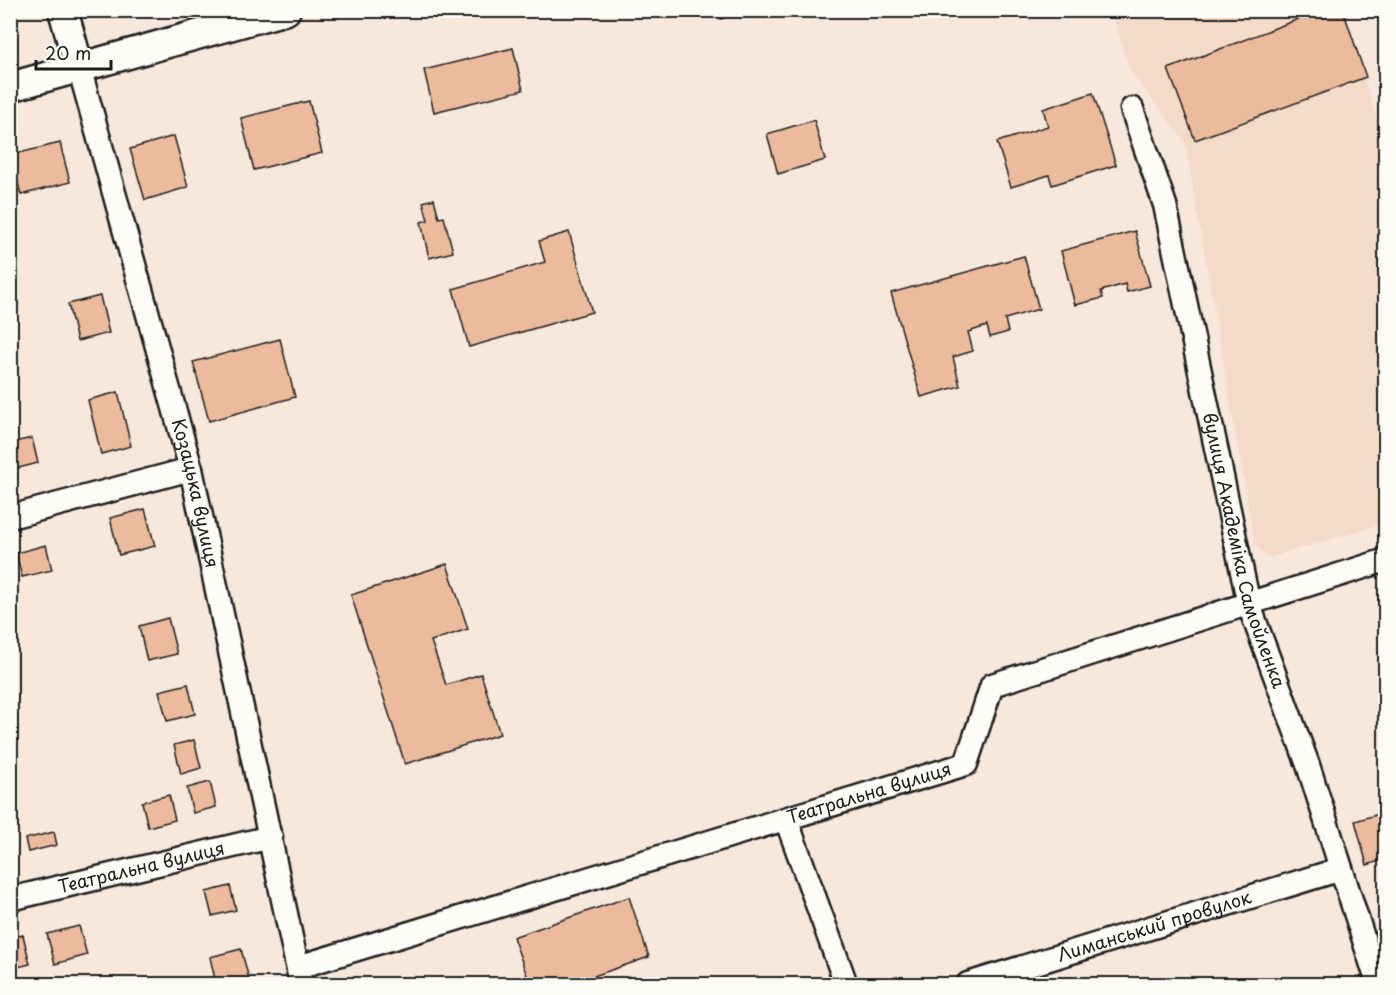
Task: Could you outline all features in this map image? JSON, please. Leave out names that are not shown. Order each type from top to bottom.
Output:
[{"type":"street","name":"Козацька вулиця","points":[[63,10],[191,469],[300,976]]},
{"type":"street","points":[[10,87],[286,10]]},
{"type":"street","name":"вулиця Академіка Самойленка","points":[[1132,109],[1165,205],[1249,605],[1308,765],[1378,984]]},
{"type":"street","points":[[10,517],[191,469]]},
{"type":"street","name":"Театральна вулиця","points":[[300,976],[786,819],[966,764],[992,685],[1386,560]]},
{"type":"street","points":[[786,819],[846,984]]},
{"type":"street","name":"Театральна вулиця","points":[[10,899],[271,837]]},
{"type":"street","name":"Лиманський провулок","points":[[968,984],[1341,869]]},
{"type":"shaded area","points":[[1111,11],[1343,11],[1385,145],[1385,523],[1268,558],[1255,545],[1185,142],[1130,71]]},
{"type":"building","points":[[718,10],[745,10],[721,19]]},
{"type":"building","points":[[1322,10],[1343,10],[1366,77],[1195,140],[1168,69]]},
{"type":"building","points":[[513,48],[523,90],[434,112],[424,70]]},
{"type":"building","points":[[1093,93],[1116,165],[1052,185],[1049,175],[1011,187],[997,142],[1048,126],[1043,109]]},
{"type":"building","points":[[309,101],[322,153],[254,170],[241,118]]},
{"type":"building","points":[[814,120],[825,160],[778,174],[767,134]]},
{"type":"building","points":[[174,136],[188,187],[145,200],[130,149]]},
{"type":"building","points":[[60,143],[70,182],[21,195],[11,155]]},
{"type":"building","points":[[434,199],[439,218],[444,217],[453,252],[429,258],[421,222],[428,220],[423,202]]},
{"type":"building","points":[[1135,231],[1150,286],[1127,292],[1125,284],[1101,291],[1103,298],[1075,305],[1061,251]]},
{"type":"building","points":[[569,232],[592,312],[469,347],[453,289],[545,262],[539,241]]},
{"type":"building","points":[[1024,256],[1039,309],[1005,319],[1008,332],[990,337],[987,326],[968,332],[973,351],[953,357],[960,386],[921,397],[891,293]]},
{"type":"building","points":[[100,296],[109,333],[77,341],[68,304]]},
{"type":"building","points":[[280,339],[295,397],[209,421],[193,362]]},
{"type":"building","points":[[118,392],[131,446],[101,454],[88,400]]},
{"type":"building","points":[[32,438],[38,463],[11,470],[10,443]]},
{"type":"building","points":[[145,509],[155,546],[119,555],[110,518]]},
{"type":"building","points":[[46,545],[52,570],[22,577],[16,553]]},
{"type":"building","points":[[447,564],[468,629],[431,641],[446,685],[481,674],[500,734],[405,764],[351,595]]},
{"type":"building","points":[[168,618],[177,654],[147,661],[139,626]]},
{"type":"building","points":[[188,684],[195,714],[167,721],[159,691]]},
{"type":"building","points":[[194,740],[201,768],[181,774],[174,745]]},
{"type":"building","points":[[210,782],[216,807],[193,813],[187,788]]},
{"type":"building","points":[[169,795],[175,820],[148,827],[142,802]]},
{"type":"building","points":[[1386,812],[1386,859],[1367,865],[1355,821]]},
{"type":"building","points":[[54,832],[57,845],[28,852],[25,839]]},
{"type":"building","points":[[230,886],[236,910],[212,916],[206,892]]},
{"type":"building","points":[[629,897],[649,957],[591,977],[593,984],[530,984],[513,937]]},
{"type":"building","points":[[79,926],[87,955],[55,964],[47,934]]},
{"type":"building","points":[[23,935],[30,964],[10,969],[10,938]]},
{"type":"building","points":[[241,949],[249,979],[216,984],[210,957]]}]
